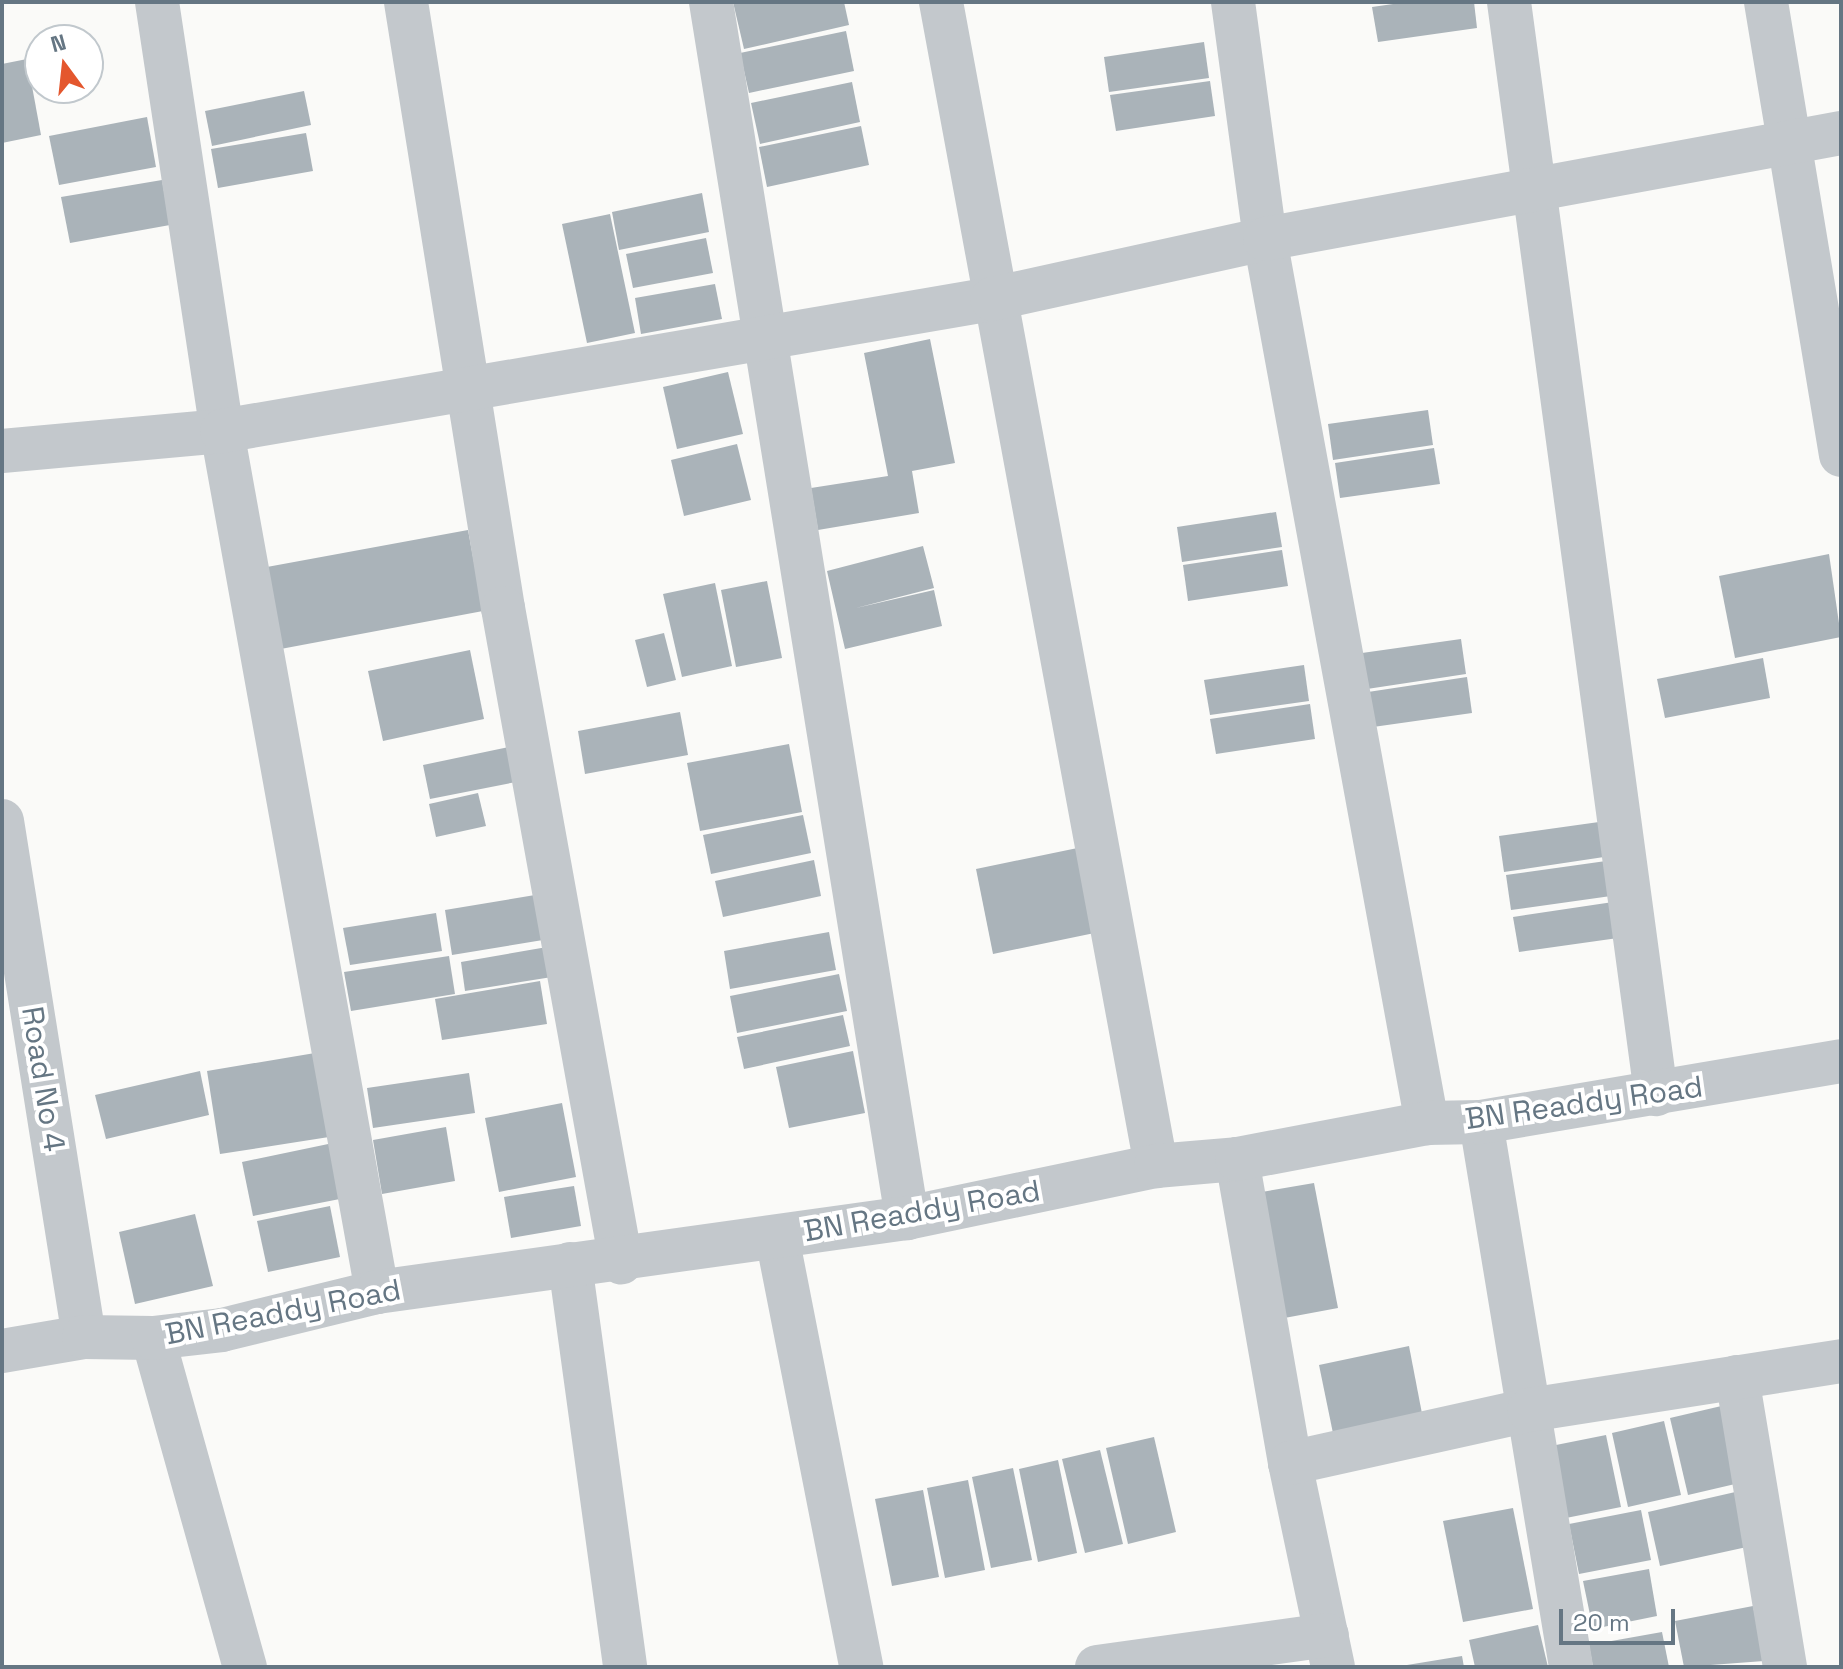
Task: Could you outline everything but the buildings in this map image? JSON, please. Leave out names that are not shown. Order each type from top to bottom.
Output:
[{"type":"street","points":[[157,2],[222,431],[377,1292]]},
{"type":"street","points":[[406,2],[467,387],[621,1262]]},
{"type":"street","points":[[711,2],[907,1218]]},
{"type":"street","points":[[941,2],[992,299],[1156,1166]]},
{"type":"street","points":[[1233,2],[1265,239],[1427,1123]]},
{"type":"street","points":[[1509,2],[1656,1094]]},
{"type":"street","points":[[1766,2],[1841,455]]},
{"type":"street","points":[[2,451],[222,431],[764,335],[992,299],[1265,239],[1841,133]]},
{"type":"street","name":"Road No 4","points":[[2,821],[84,1337]]},
{"type":"street","name":"BN Readdy Road","points":[[2,1351],[84,1337],[153,1338],[222,1330],[377,1292],[570,1264],[621,1262],[907,1218],[1156,1166],[1237,1159],[1427,1123],[1481,1122],[1841,1061]]},
{"type":"street","points":[[1481,1122],[1571,1667]]},
{"type":"street","points":[[1098,1667],[1330,1651],[1290,1463],[1237,1159]]},
{"type":"street","points":[[777,1237],[861,1667]]},
{"type":"street","points":[[570,1264],[625,1667]]},
{"type":"street","points":[[153,1338],[245,1667]]},
{"type":"street","points":[[1290,1463],[1529,1410],[1841,1361]]},
{"type":"street","points":[[1737,1377],[1785,1667]]}]
